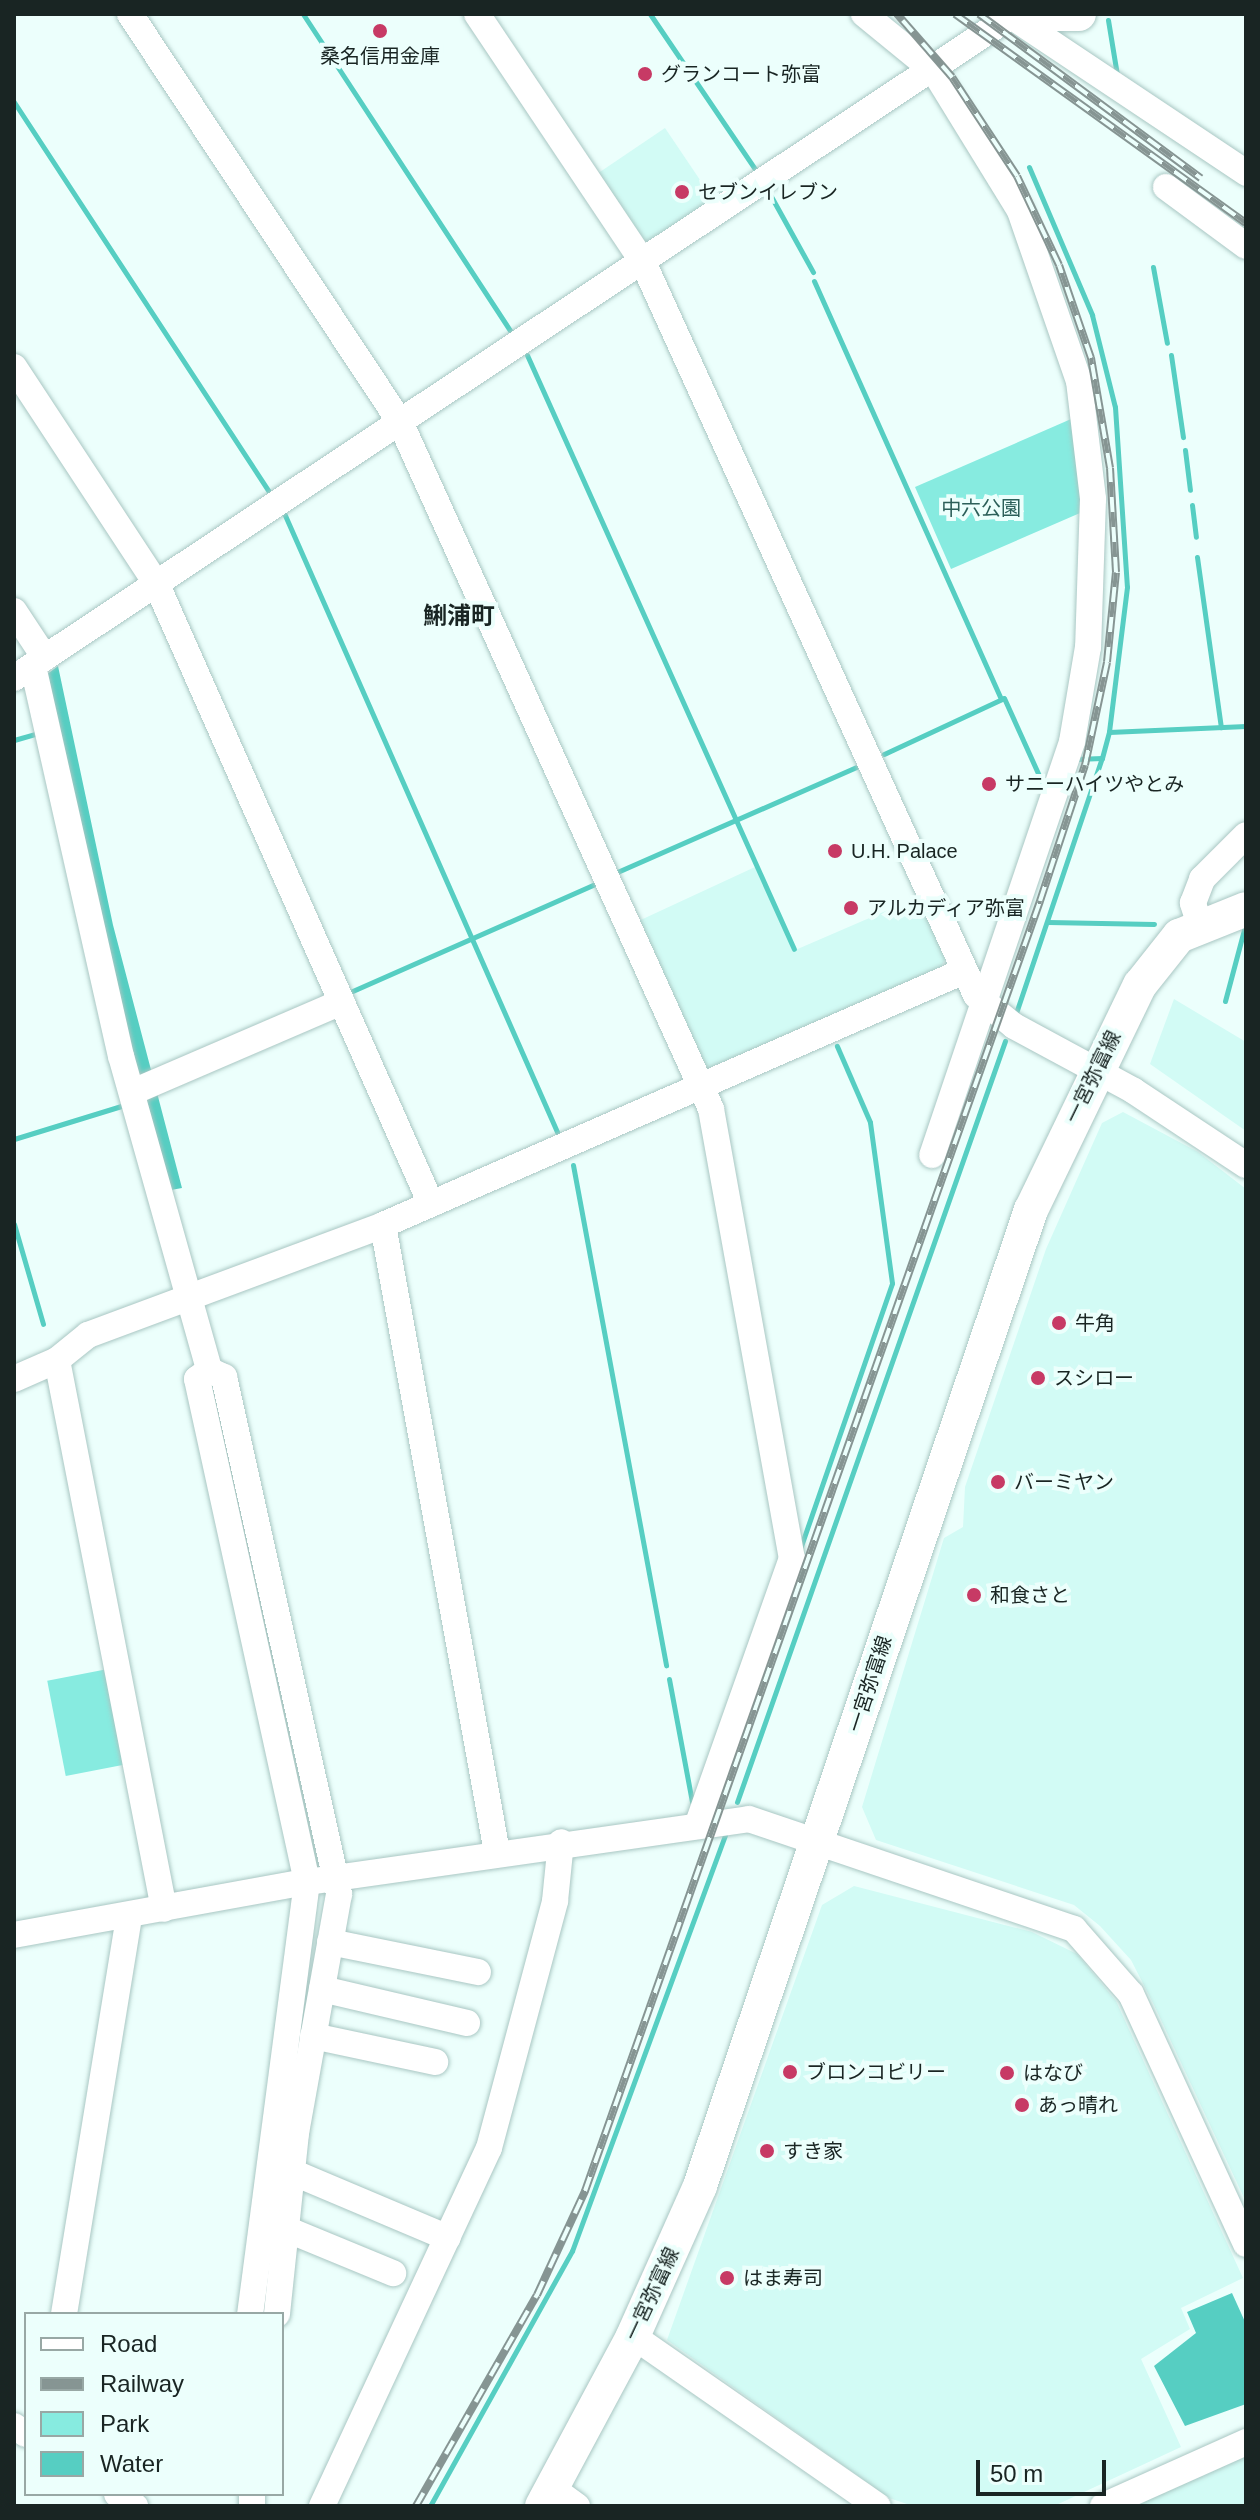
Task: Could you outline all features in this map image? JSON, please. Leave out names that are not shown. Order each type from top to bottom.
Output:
[{"type":"main road","points":[[1009,15],[1079,14]]},
{"type":"main road","points":[[1199,922],[1246,909]]},
{"type":"main road","name":"一宮弥富線","points":[[557,2500],[700,2186],[1031,1210],[1094,1071],[1140,985],[1199,922]]},
{"type":"street","points":[[130,14],[401,424],[711,1109],[792,1558],[698,1823]]},
{"type":"street","points":[[477,14],[643,262],[964,971],[984,1004],[1246,1165]]},
{"type":"street","points":[[864,14],[934,71],[1043,262],[1079,381],[1093,499],[1088,647],[1072,742],[932,1155]]},
{"type":"street","points":[[31,667],[934,71],[1009,15],[1246,173]]},
{"type":"street","points":[[1166,187],[1246,246]]},
{"type":"street","points":[[14,367],[157,585],[431,1204]]},
{"type":"street","points":[[14,611],[143,1087],[209,1370],[197,1379],[320,1880],[330,1942],[292,2172],[277,2312]]},
{"type":"street","points":[[1199,922],[1193,903],[1202,879],[1246,835]]},
{"type":"street","points":[[14,1379],[57,1360],[88,1335],[383,1225],[964,971]]},
{"type":"street","points":[[143,1087],[342,1002]]},
{"type":"street","points":[[383,1225],[497,1852]]},
{"type":"street","points":[[57,1360],[164,1909]]},
{"type":"street","points":[[15,1929],[129,1915],[320,1880],[561,1842],[749,1819],[1074,1929],[1131,1994],[1246,2244]]},
{"type":"street","points":[[322,2506],[489,2148],[555,1901],[561,1842]]},
{"type":"street","points":[[250,2312],[320,1880]]},
{"type":"street","points":[[64,2312],[129,1915]]},
{"type":"street","points":[[330,1942],[478,1972]]},
{"type":"street","points":[[322,1989],[467,2023]]},
{"type":"street","points":[[313,2036],[435,2062]]},
{"type":"street","points":[[292,2172],[448,2238]]},
{"type":"street","points":[[286,2229],[393,2273]]},
{"type":"street","points":[[633,2336],[878,2506]]},
{"type":"street","points":[[1103,2506],[1246,2442]]},
{"type":"shaded area","points":[[665,128],[718,206],[649,252],[596,174]]},
{"type":"shaded area","points":[[755,867],[793,951],[918,897],[945,959],[940,969],[705,1073],[632,924]]},
{"type":"shaded area","points":[[1174,999],[1246,1042],[1246,1131],[1150,1064]]},
{"type":"shaded area","points":[[1123,1112],[1198,1152],[1246,1189],[1246,2202],[1131,1960],[1100,1926],[1074,1905],[876,1840],[862,1807],[944,1538],[963,1527],[965,1487],[1046,1249],[1102,1123]]},
{"type":"shaded area","points":[[854,1886],[1032,1932],[1077,1954],[1116,2001],[1243,2278],[1181,2308],[1190,2329],[1141,2359],[1181,2447],[1054,2506],[913,2506],[889,2498],[667,2340],[822,1905]]},
{"type":"shaded area","points":[[1246,2452],[1246,2506],[1131,2506]]},
{"type":"green space","name":"中六公園","points":[[1078,416],[1087,510],[951,569],[915,487]]},
{"type":"green space","points":[[113,1668],[132,1763],[66,1776],[47,1681]]},
{"type":"water","points":[[58,666],[113,925],[182,1188],[171,1190],[114,992],[46,675]]},
{"type":"water","points":[[1232,2293],[1246,2324],[1246,2404],[1185,2426],[1154,2366],[1196,2333],[1187,2312]]},
{"type":"waterway","points":[[303,14],[513,335]]},
{"type":"waterway","points":[[650,14],[759,175]]},
{"type":"waterway","points":[[1108,20],[1117,75]]},
{"type":"waterway","points":[[14,102],[272,496]]},
{"type":"waterway","points":[[1029,167],[1092,315],[1115,407],[1127,587],[1109,732]]},
{"type":"waterway","points":[[767,189],[813,272]]},
{"type":"waterway","points":[[1153,267],[1167,343]]},
{"type":"waterway","points":[[814,281],[1001,699]]},
{"type":"waterway","points":[[527,355],[794,949]]},
{"type":"waterway","points":[[1171,355],[1183,437]]},
{"type":"waterway","points":[[1185,450],[1190,490]]},
{"type":"waterway","points":[[1192,505],[1196,537]]},
{"type":"waterway","points":[[284,513],[558,1134]]},
{"type":"waterway","points":[[1197,557],[1221,727]]},
{"type":"waterway","points":[[884,754],[1004,698],[1046,791]]},
{"type":"waterway","points":[[1076,759],[1102,758],[1109,732],[1246,726]]},
{"type":"waterway","points":[[14,740],[39,733]]},
{"type":"waterway","points":[[1016,1013],[1102,758]]},
{"type":"waterway","points":[[615,873],[856,767]]},
{"type":"waterway","points":[[348,993],[595,884]]},
{"type":"waterway","points":[[1048,922],[1154,924]]},
{"type":"waterway","points":[[1225,1001],[1245,926]]},
{"type":"waterway","points":[[737,1802],[1005,1041]]},
{"type":"waterway","points":[[800,1549],[892,1283],[870,1122],[837,1046]]},
{"type":"waterway","points":[[14,1139],[128,1104]]},
{"type":"waterway","points":[[573,1165],[666,1665]]},
{"type":"waterway","points":[[14,1224],[43,1324]]},
{"type":"waterway","points":[[669,1679],[692,1802]]},
{"type":"waterway","points":[[430,2506],[572,2251],[725,1835]]},
{"type":"railway","points":[[416,2506],[537,2295],[585,2191],[1040,901],[1085,765],[1107,662],[1116,572],[1110,468],[1091,358],[1059,265],[1017,176],[952,77],[897,14]]},
{"type":"railway","points":[[955,14],[1246,223]]},
{"type":"railway","points":[[979,14],[1201,178]]},
{"type":"place","name":"桑名信用金庫","points":[[380,31]]},
{"type":"place","name":"グランコート弥富","points":[[645,74]]},
{"type":"place","name":"セブンイレブン","points":[[682,192]]},
{"type":"place","name":"サニーハイツやとみ","points":[[989,784]]},
{"type":"place","name":"U.H. Palace","points":[[835,851]]},
{"type":"place","name":"アルカディア弥富","points":[[851,908]]},
{"type":"place","name":"牛角","points":[[1059,1323]]},
{"type":"place","name":"スシロー","points":[[1038,1378]]},
{"type":"place","name":"バーミヤン","points":[[998,1482]]},
{"type":"place","name":"和食さと","points":[[974,1595]]},
{"type":"place","name":"ブロンコビリー","points":[[790,2072]]},
{"type":"place","name":"はなび","points":[[1007,2073]]},
{"type":"place","name":"あっ晴れ","points":[[1022,2105]]},
{"type":"place","name":"すき家","points":[[767,2151]]},
{"type":"place","name":"はま寿司","points":[[727,2278]]},
{"type":"district","name":"鯏浦町","points":[[459,616]]}]
